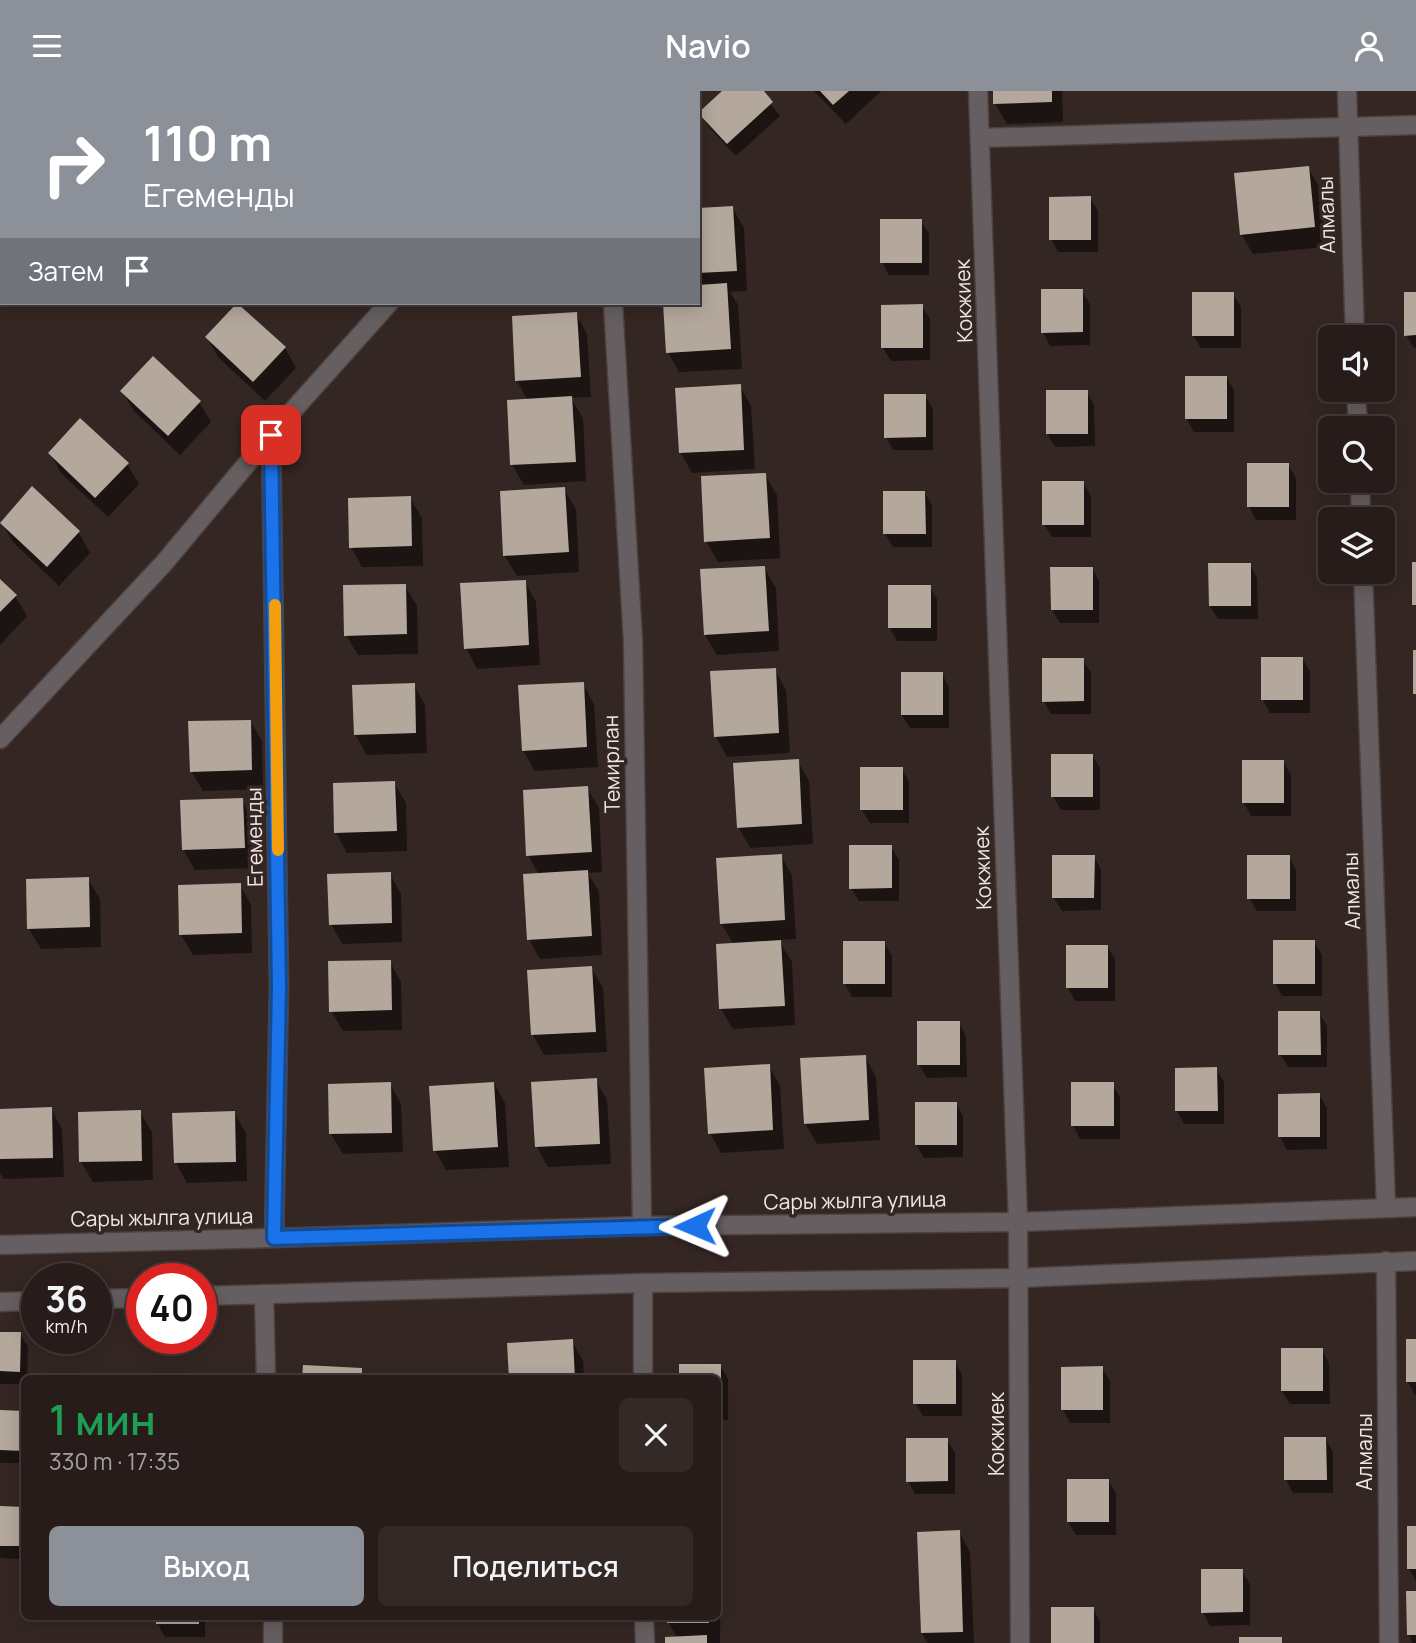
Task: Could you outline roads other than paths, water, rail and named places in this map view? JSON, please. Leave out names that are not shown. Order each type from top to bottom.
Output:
[{"type":"street","name":"Кокжиек","points":[[978,91],[1018,1221],[1020,1643]]},
{"type":"street","name":"Алмалы","points":[[1347,91],[1354,325]]},
{"type":"street","points":[[980,138],[1416,125]]},
{"type":"street","points":[[0,739],[164,563],[271,435],[387,305]]},
{"type":"street","name":"Темирлан","points":[[613,305],[633,641],[642,1226]]},
{"type":"street","name":"Егеменды","points":[[271,435],[279,987],[274,1238]]},
{"type":"street","name":"Алмалы","points":[[1363,584],[1386,1207]]},
{"type":"street","name":"Сары жылга улица","points":[[0,1245],[642,1226],[1018,1221],[1416,1207]]},
{"type":"street","name":"Алмалы","points":[[1386,1261],[1389,1643]]},
{"type":"street","points":[[217,1295],[643,1283],[1018,1277],[1416,1261]]},
{"type":"street","points":[[643,1283],[643,1375]]},
{"type":"street","points":[[264,1294],[266,1375]]},
{"type":"street","points":[[0,1302],[21,1301]]},
{"type":"street","points":[[273,1620],[273,1643]]},
{"type":"street","points":[[644,1620],[645,1643]]}]
